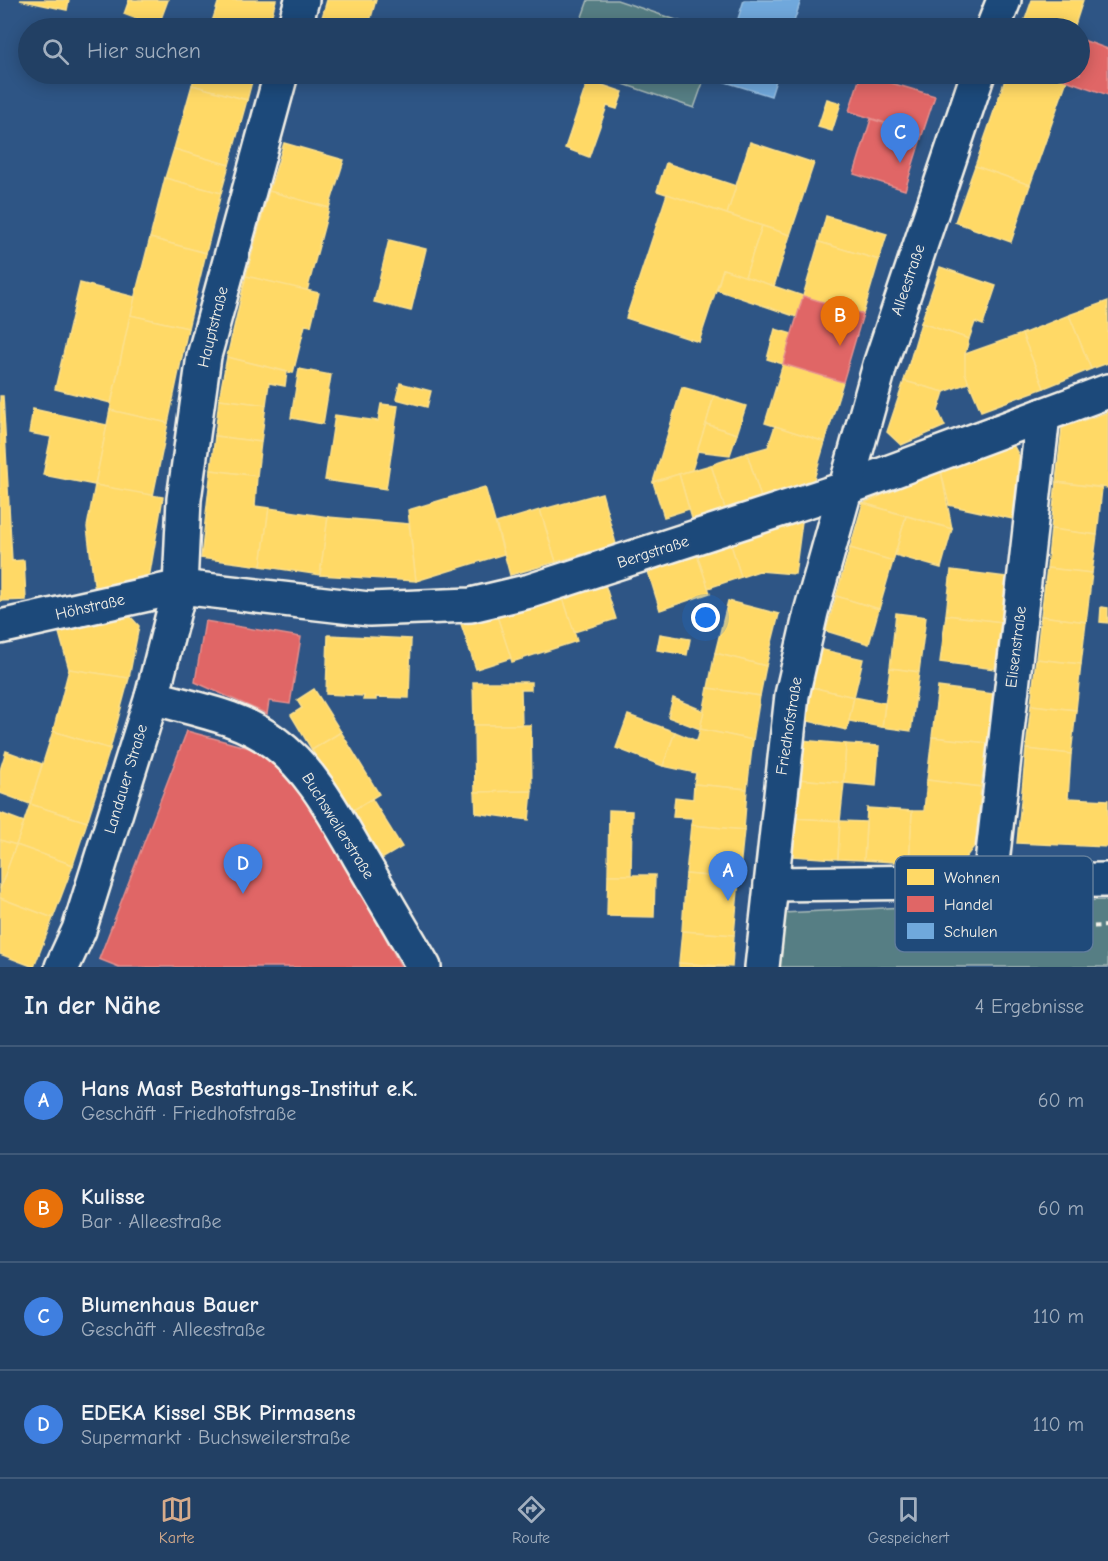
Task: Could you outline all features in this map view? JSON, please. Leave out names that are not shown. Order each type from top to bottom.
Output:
[{"type":"street","points":[[297,18],[302,0]]},
{"type":"street","points":[[997,18],[1004,0]]},
{"type":"street","name":"Hauptstraße","points":[[180,587],[184,499],[204,356],[278,84]]},
{"type":"street","name":"Alleestraße","points":[[844,489],[880,364],[975,84]]},
{"type":"street","name":"Bergstraße","points":[[180,587],[369,609],[471,605],[551,584],[844,489],[1108,391]]},
{"type":"street","name":"Elisenstraße","points":[[993,856],[1043,415]]},
{"type":"street","name":"Friedhofstraße","points":[[762,967],[792,695],[811,612],[844,489]]},
{"type":"street","name":"Höhstraße","points":[[0,627],[180,587]]},
{"type":"street","name":"Landauer Straße","points":[[62,967],[78,930],[152,697],[180,587]]},
{"type":"street","name":"Buchsweilerstraße","points":[[152,697],[199,709],[249,729],[275,742],[293,759],[334,814],[424,967]]},
{"type":"street","points":[[771,884],[895,882]]},
{"type":"path","points":[[1093,926],[1108,926]]},
{"type":"green space","points":[[588,0],[617,0],[670,18],[582,18]]},
{"type":"green space","points":[[623,84],[702,84],[694,108]]},
{"type":"green space","points":[[1093,900],[1108,900],[1108,967],[778,967],[782,913],[895,908],[895,952],[1093,952]]},
{"type":"building: Wohnen","points":[[20,0],[69,0],[67,10]]},
{"type":"building: Wohnen","points":[[129,0],[168,0],[161,18],[134,18],[124,14]]},
{"type":"building: Wohnen","points":[[219,0],[276,0],[271,18],[213,18]]},
{"type":"building: Wohnen","points":[[327,0],[376,0],[371,18],[322,18]]},
{"type":"building: Wohnen","points":[[1032,0],[1083,0],[1077,18],[1026,18]]},
{"type":"building: Wohnen","points":[[192,84],[251,84],[247,100]]},
{"type":"building: Wohnen","points":[[587,84],[600,84],[623,92],[617,109],[607,106],[589,157],[565,148]]},
{"type":"building: Wohnen","points":[[1004,84],[1066,84],[1030,185],[975,166]]},
{"type":"building: Wohnen","points":[[192,85],[247,100],[229,165],[174,149]]},
{"type":"building: Wohnen","points":[[827,99],[841,103],[832,131],[818,127]]},
{"type":"building: Wohnen","points":[[750,142],[814,163],[790,235],[727,214]]},
{"type":"building: Wohnen","points":[[284,143],[344,160],[329,208],[269,191]]},
{"type":"building: Wohnen","points":[[174,149],[229,165],[221,193],[165,178]]},
{"type":"building: Wohnen","points":[[666,163],[736,186],[727,214],[657,191]]},
{"type":"building: Wohnen","points":[[975,166],[1030,185],[1011,242],[955,222]]},
{"type":"building: Wohnen","points":[[165,178],[221,193],[206,253],[150,238]]},
{"type":"building: Wohnen","points":[[269,191],[329,208],[307,291],[246,276]]},
{"type":"building: Wohnen","points":[[667,194],[762,226],[745,277],[723,269],[699,342],[626,318]]},
{"type":"building: Wohnen","points":[[826,216],[887,234],[879,260],[819,242]]},
{"type":"building: Wohnen","points":[[762,226],[790,235],[774,286],[745,277]]},
{"type":"building: Wohnen","points":[[150,238],[206,253],[188,328],[130,315]]},
{"type":"building: Wohnen","points":[[389,240],[426,249],[411,311],[374,302]]},
{"type":"building: Wohnen","points":[[819,242],[879,260],[863,314],[803,296]]},
{"type":"building: Wohnen","points":[[940,267],[996,286],[983,325],[975,322],[969,339],[921,323]]},
{"type":"building: Wohnen","points":[[723,269],[803,296],[797,317],[717,290]]},
{"type":"building: Wohnen","points":[[246,276],[319,293],[311,326],[305,325],[293,373],[227,357]]},
{"type":"building: Wohnen","points":[[80,283],[135,297],[111,403],[55,389]]},
{"type":"building: Wohnen","points":[[1108,301],[1108,363],[1091,369],[1069,315]]},
{"type":"building: Wohnen","points":[[130,315],[188,328],[168,423],[110,410]]},
{"type":"building: Wohnen","points":[[1069,315],[1091,369],[1044,388],[1022,334]]},
{"type":"building: Wohnen","points":[[921,323],[969,339],[965,354],[968,383],[944,392],[904,381]]},
{"type":"building: Wohnen","points":[[775,329],[792,334],[783,364],[767,359]]},
{"type":"building: Wohnen","points":[[1022,334],[1044,388],[981,411],[965,373],[965,354]]},
{"type":"building: Wohnen","points":[[227,357],[287,372],[285,386],[269,383],[266,405],[219,399]]},
{"type":"building: Wohnen","points":[[783,364],[843,382],[825,442],[765,423]]},
{"type":"building: Wohnen","points":[[299,369],[331,375],[323,424],[291,418]]},
{"type":"building: Wohnen","points":[[904,381],[944,392],[938,411],[945,426],[901,445],[887,432]]},
{"type":"building: Wohnen","points":[[400,383],[431,391],[427,407],[396,399]]},
{"type":"building: Wohnen","points":[[682,387],[714,396],[692,470],[653,482]]},
{"type":"building: Wohnen","points":[[0,396],[3,396],[12,561],[24,560],[26,600],[0,601]]},
{"type":"building: Wohnen","points":[[714,396],[746,406],[737,434],[706,424]]},
{"type":"building: Wohnen","points":[[219,399],[266,405],[261,442],[215,436]]},
{"type":"building: Wohnen","points":[[381,404],[398,406],[386,489],[325,480],[335,415],[378,421]]},
{"type":"building: Wohnen","points":[[33,409],[107,425],[95,485],[43,475],[51,437],[29,433]]},
{"type":"building: Wohnen","points":[[110,410],[168,423],[153,496],[95,485]]},
{"type":"building: Wohnen","points":[[1108,412],[1108,488],[1056,482],[1062,428]]},
{"type":"building: Wohnen","points":[[706,424],[737,434],[730,455],[697,451]]},
{"type":"building: Wohnen","points":[[775,426],[825,442],[812,486],[762,501],[747,453],[768,447]]},
{"type":"building: Wohnen","points":[[215,436],[261,442],[257,476],[211,470]]},
{"type":"building: Wohnen","points":[[1010,439],[1019,456],[1013,519],[949,505],[941,471]]},
{"type":"building: Wohnen","points":[[747,453],[762,501],[726,512],[711,465]]},
{"type":"building: Wohnen","points":[[711,465],[726,512],[693,522],[679,474]]},
{"type":"building: Wohnen","points":[[211,470],[257,476],[255,506],[269,508],[261,566],[201,558]]},
{"type":"building: Wohnen","points":[[941,471],[952,529],[863,503]]},
{"type":"building: Wohnen","points":[[679,474],[689,509],[664,517],[653,482]]},
{"type":"building: Wohnen","points":[[1056,482],[1102,488],[1097,535],[1051,529]]},
{"type":"building: Wohnen","points":[[95,485],[163,497],[148,584],[95,592],[87,527]]},
{"type":"building: Wohnen","points":[[485,487],[504,554],[416,581],[408,510]]},
{"type":"building: Wohnen","points":[[602,493],[616,544],[556,562],[540,510]]},
{"type":"building: Wohnen","points":[[863,503],[906,516],[893,561],[850,548]]},
{"type":"building: Wohnen","points":[[269,508],[328,517],[320,575],[261,566]]},
{"type":"building: Wohnen","points":[[540,510],[556,562],[510,575],[496,523]]},
{"type":"building: Wohnen","points":[[803,514],[795,574],[759,571],[741,577],[729,538]]},
{"type":"building: Wohnen","points":[[906,516],[952,529],[941,568],[895,555]]},
{"type":"building: Wohnen","points":[[328,517],[409,524],[416,581],[320,575]]},
{"type":"building: Wohnen","points":[[1051,529],[1097,535],[1092,573],[1047,568]]},
{"type":"building: Wohnen","points":[[729,538],[741,577],[708,588],[695,549]]},
{"type":"building: Wohnen","points":[[850,548],[893,561],[879,609],[836,596]]},
{"type":"building: Wohnen","points":[[695,549],[710,593],[660,610],[646,565]]},
{"type":"building: Wohnen","points":[[1047,568],[1092,573],[1086,622],[1041,616]]},
{"type":"building: Wohnen","points":[[951,570],[1006,577],[1001,622],[946,615]]},
{"type":"building: Wohnen","points":[[603,578],[616,619],[574,632],[561,592]]},
{"type":"building: Wohnen","points":[[561,592],[577,641],[512,662],[496,613]]},
{"type":"building: Wohnen","points":[[836,596],[879,609],[869,644],[826,631]]},
{"type":"building: Wohnen","points":[[728,601],[779,614],[766,666],[715,653]]},
{"type":"building: Wohnen","points":[[1101,607],[1108,608],[1108,623],[1100,622]]},
{"type":"building: Wohnen","points":[[496,613],[511,658],[476,669],[461,624]]},
{"type":"building: Wohnen","points":[[896,613],[926,617],[919,672],[890,668]]},
{"type":"building: Wohnen","points":[[129,615],[139,626],[129,678],[69,669],[58,629]]},
{"type":"building: Wohnen","points":[[946,615],[1001,622],[995,669],[940,662]]},
{"type":"building: Wohnen","points":[[1041,616],[1086,622],[1081,664],[1036,659]]},
{"type":"building: Wohnen","points":[[660,634],[690,639],[687,655],[657,650]]},
{"type":"building: Wohnen","points":[[328,635],[411,639],[409,698],[376,697],[376,700],[363,700],[364,696],[326,694]]},
{"type":"building: Wohnen","points":[[819,649],[863,659],[854,697],[811,687]]},
{"type":"building: Wohnen","points":[[715,653],[766,666],[760,696],[708,688]]},
{"type":"building: Wohnen","points":[[1036,659],[1081,664],[1076,710],[1031,705]]},
{"type":"building: Wohnen","points":[[890,668],[919,672],[911,731],[882,727]]},
{"type":"building: Wohnen","points":[[69,669],[129,678],[110,749],[53,731]]},
{"type":"building: Wohnen","points":[[473,682],[531,682],[531,690],[521,690],[522,725],[474,725]]},
{"type":"building: Wohnen","points":[[811,687],[854,697],[847,730],[804,720]]},
{"type":"building: Wohnen","points":[[938,687],[993,694],[987,743],[932,737]]},
{"type":"building: Wohnen","points":[[708,688],[760,696],[753,740],[700,729]]},
{"type":"building: Wohnen","points":[[314,689],[341,732],[312,750],[291,715],[302,708],[297,700]]},
{"type":"building: Wohnen","points":[[854,697],[885,703],[882,727],[849,721]]},
{"type":"building: Wohnen","points":[[673,698],[704,711],[700,729],[668,717]]},
{"type":"building: Wohnen","points":[[1031,705],[1076,710],[1071,754],[1026,749]]},
{"type":"building: Wohnen","points":[[628,715],[675,732],[663,766],[616,748]]},
{"type":"building: Wohnen","points":[[474,725],[531,725],[532,791],[475,792]]},
{"type":"building: Wohnen","points":[[700,729],[753,740],[747,789],[694,784],[696,773],[663,766],[675,732],[697,741]]},
{"type":"building: Wohnen","points":[[53,731],[110,749],[87,822],[30,804]]},
{"type":"building: Wohnen","points":[[341,732],[379,794],[350,812],[312,750]]},
{"type":"building: Wohnen","points":[[932,737],[987,743],[981,787],[927,780]]},
{"type":"building: Wohnen","points":[[800,740],[846,744],[844,783],[797,779]]},
{"type":"building: Wohnen","points":[[846,744],[879,746],[876,786],[844,783]]},
{"type":"building: Wohnen","points":[[1026,749],[1071,754],[1068,798],[1108,800],[1108,847],[1017,843]]},
{"type":"building: Wohnen","points":[[6,751],[42,764],[30,804],[0,793],[0,770]]},
{"type":"building: Wohnen","points":[[797,779],[844,783],[840,821],[794,818]]},
{"type":"building: Wohnen","points":[[927,780],[981,787],[975,845],[967,856],[909,856],[912,811],[924,811]]},
{"type":"building: Wohnen","points":[[694,784],[747,789],[744,830],[691,825],[692,818],[673,817],[675,797],[693,799]]},
{"type":"building: Wohnen","points":[[532,791],[529,820],[476,813],[475,792]]},
{"type":"building: Wohnen","points":[[372,799],[402,847],[380,860],[350,812]]},
{"type":"building: Wohnen","points":[[30,804],[87,822],[73,865],[16,845]]},
{"type":"building: Wohnen","points":[[867,808],[912,811],[909,856],[895,856],[895,862],[864,860]]},
{"type":"building: Wohnen","points":[[609,810],[632,811],[631,875],[608,875]]},
{"type":"building: Wohnen","points":[[0,813],[24,822],[16,845],[0,840]]},
{"type":"building: Wohnen","points":[[794,818],[840,821],[838,859],[792,856]]},
{"type":"building: Wohnen","points":[[840,821],[866,822],[864,860],[838,859]]},
{"type":"building: Wohnen","points":[[691,825],[744,830],[739,879],[686,874]]},
{"type":"building: Wohnen","points":[[0,840],[16,845],[0,889]]},
{"type":"building: Wohnen","points":[[16,845],[73,865],[53,918],[0,898],[0,889]]},
{"type":"building: Wohnen","points":[[686,874],[739,879],[734,935],[682,931]]},
{"type":"building: Wohnen","points":[[608,875],[655,875],[654,917],[607,916]]},
{"type":"building: Wohnen","points":[[0,898],[53,918],[34,967],[0,954]]},
{"type":"building: Wohnen","points":[[682,931],[734,935],[732,967],[679,963]]},
{"type":"building: Wohnen","points":[[679,963],[725,967],[679,967]]},
{"type":"building: Handel","points":[[1090,43],[1108,49],[1108,95],[1077,84],[1090,84]]},
{"type":"building: Handel","points":[[858,84],[895,84],[935,96],[922,135],[849,111]]},
{"type":"building: Handel","points":[[871,119],[922,135],[905,190],[854,174]]},
{"type":"building: Handel","points":[[803,296],[863,314],[843,382],[783,364]]},
{"type":"building: Handel","points":[[205,621],[301,637],[290,704],[269,701],[267,714],[195,682]]},
{"type":"building: Handel","points":[[187,731],[260,751],[285,769],[327,829],[401,967],[119,967],[99,959]]},
{"type":"building: Schulen","points":[[744,0],[801,0],[795,18],[738,18]]},
{"type":"building: Schulen","points":[[732,84],[775,84],[771,96]]},
{"type":"place","name":"Blumenhaus Bauer","points":[[900,163]]},
{"type":"place","name":"Kulisse","points":[[840,346]]},
{"type":"place","name":"EDEKA Kissel SBK Pirmasens","points":[[243,894]]},
{"type":"place","name":"Hans Mast Bestattungs-Institut e.K.","points":[[728,901]]}]
